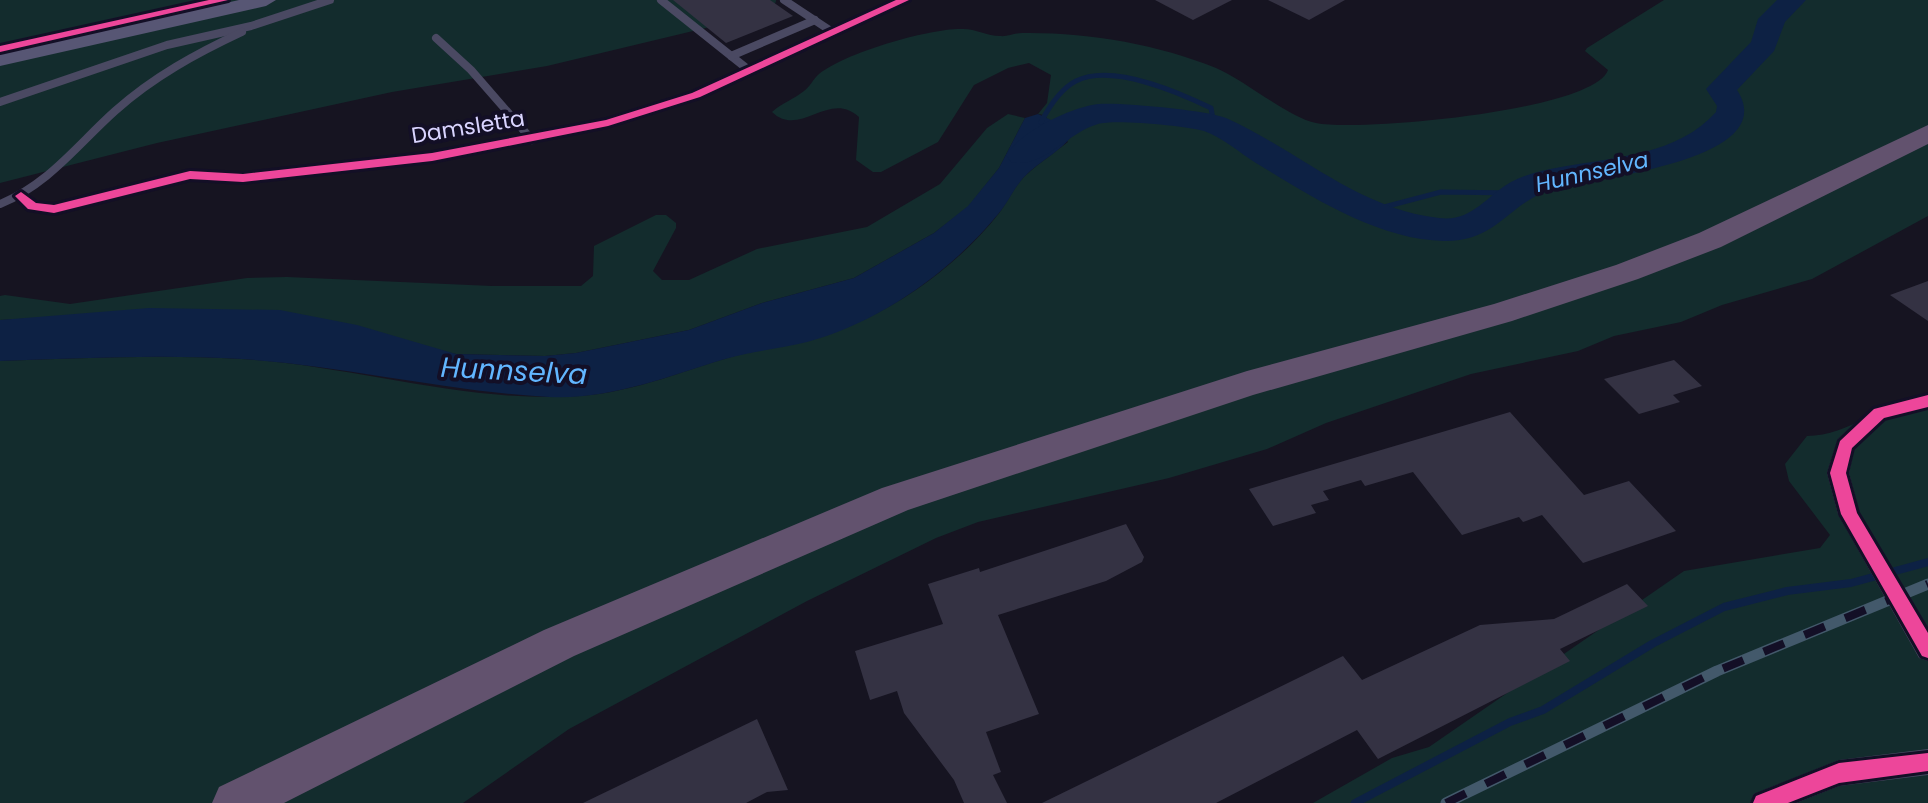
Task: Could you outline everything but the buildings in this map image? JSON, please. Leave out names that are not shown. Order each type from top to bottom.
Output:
[{"type":"highway","points":[[234,803],[560,644],[727,568],[894,499],[1247,384],[1501,313],[1627,272],[1742,225],[1928,133]]},
{"type":"highway","points":[[285,803],[624,637],[875,530],[1054,464],[1638,285],[1722,254],[1928,150]]},
{"type":"main road","points":[[0,60],[266,0]]},
{"type":"street","name":"Damsletta","points":[[21,196],[32,206],[54,208],[190,174],[242,178],[432,157],[532,140],[696,95],[834,33],[892,2]]},
{"type":"street","points":[[1928,401],[1879,413],[1845,446],[1838,473],[1849,514],[1928,650]]},
{"type":"street","points":[[1763,803],[1839,773],[1928,762]]},
{"type":"lane","points":[[0,102],[184,40],[251,26],[330,0]]},
{"type":"lane","points":[[661,0],[750,71]]},
{"type":"lane","points":[[784,0],[834,33]]},
{"type":"lane","points":[[731,56],[815,20]]},
{"type":"lane","points":[[0,204],[21,196],[55,173],[114,112],[155,79],[251,26]]},
{"type":"lane","name":"Damsletta","points":[[436,38],[471,70],[532,140]]},
{"type":"green space","points":[[0,0],[776,1],[772,12],[547,66],[392,92],[157,143],[0,183]]},
{"type":"green space","points":[[1664,0],[1928,0],[1928,216],[1812,279],[1722,305],[1681,322],[1614,336],[1578,351],[1471,374],[1326,423],[1267,449],[1169,478],[978,522],[936,538],[807,601],[569,729],[463,803],[0,803],[0,361],[242,359],[496,395],[580,396],[621,390],[836,331],[884,310],[956,259],[1000,212],[1022,179],[1068,142],[1044,115],[1038,114],[1047,103],[1051,75],[1029,63],[1008,68],[974,85],[938,142],[881,172],[873,172],[856,160],[859,117],[848,110],[826,110],[793,120],[772,112],[804,91],[831,66],[867,50],[948,30],[968,29],[1003,36],[1046,33],[1096,37],[1170,52],[1216,68],[1305,120],[1340,125],[1378,124],[1521,107],[1563,97],[1593,84],[1608,70],[1585,51],[1587,48]]},
{"type":"green space","points":[[1008,114],[1025,118],[999,168],[968,207],[934,233],[854,278],[762,303],[689,330],[545,356],[456,354],[420,346],[75,316],[0,320],[0,296],[5,295],[70,304],[247,278],[581,286],[593,276],[594,246],[656,215],[666,215],[676,223],[676,228],[653,271],[662,280],[689,280],[757,249],[867,227],[940,184],[987,128]]},
{"type":"green space","points":[[1928,394],[1928,803],[1313,803],[1392,758],[1429,747],[1684,571],[1820,548],[1830,535],[1789,481],[1785,464],[1807,436],[1838,431]]},
{"type":"water","points":[[1038,114],[1075,131],[1026,175],[1002,209],[959,255],[912,292],[834,333],[735,356],[617,391],[572,397],[510,394],[280,362],[212,358],[0,361],[0,320],[149,308],[280,310],[357,325],[456,354],[576,353],[689,330],[762,303],[854,278],[934,233],[968,206],[999,168],[1025,118]]},
{"type":"waterway","name":"Hunnselva","points":[[1022,155],[1067,125],[1100,113],[1203,122],[1214,124],[1303,177],[1376,213],[1411,225],[1443,230],[1471,227],[1530,186],[1665,156],[1718,129],[1731,114],[1732,106],[1721,89],[1764,45],[1772,19],[1793,0]]},
{"type":"waterway","points":[[1041,122],[1070,84],[1090,76],[1107,75],[1163,88],[1211,108],[1214,124]]},
{"type":"waterway","points":[[1376,209],[1369,211],[1441,192],[1516,193]]},
{"type":"waterway","points":[[1355,803],[1510,722],[1543,710],[1652,644],[1724,607],[1787,591],[1851,583],[1928,562]]},
{"type":"railway","points":[[1446,803],[1717,671],[1928,584]]},
{"type":"cycle path","points":[[0,49],[223,0]]},
{"type":"cycle path","points":[[21,196],[32,206],[54,209],[190,175],[243,178],[432,157],[608,123],[696,95],[904,0]]},
{"type":"cycle path","points":[[1928,401],[1879,413],[1845,445],[1838,473],[1849,514],[1928,650]]},
{"type":"cycle path","points":[[1763,803],[1839,773],[1928,762]]}]
